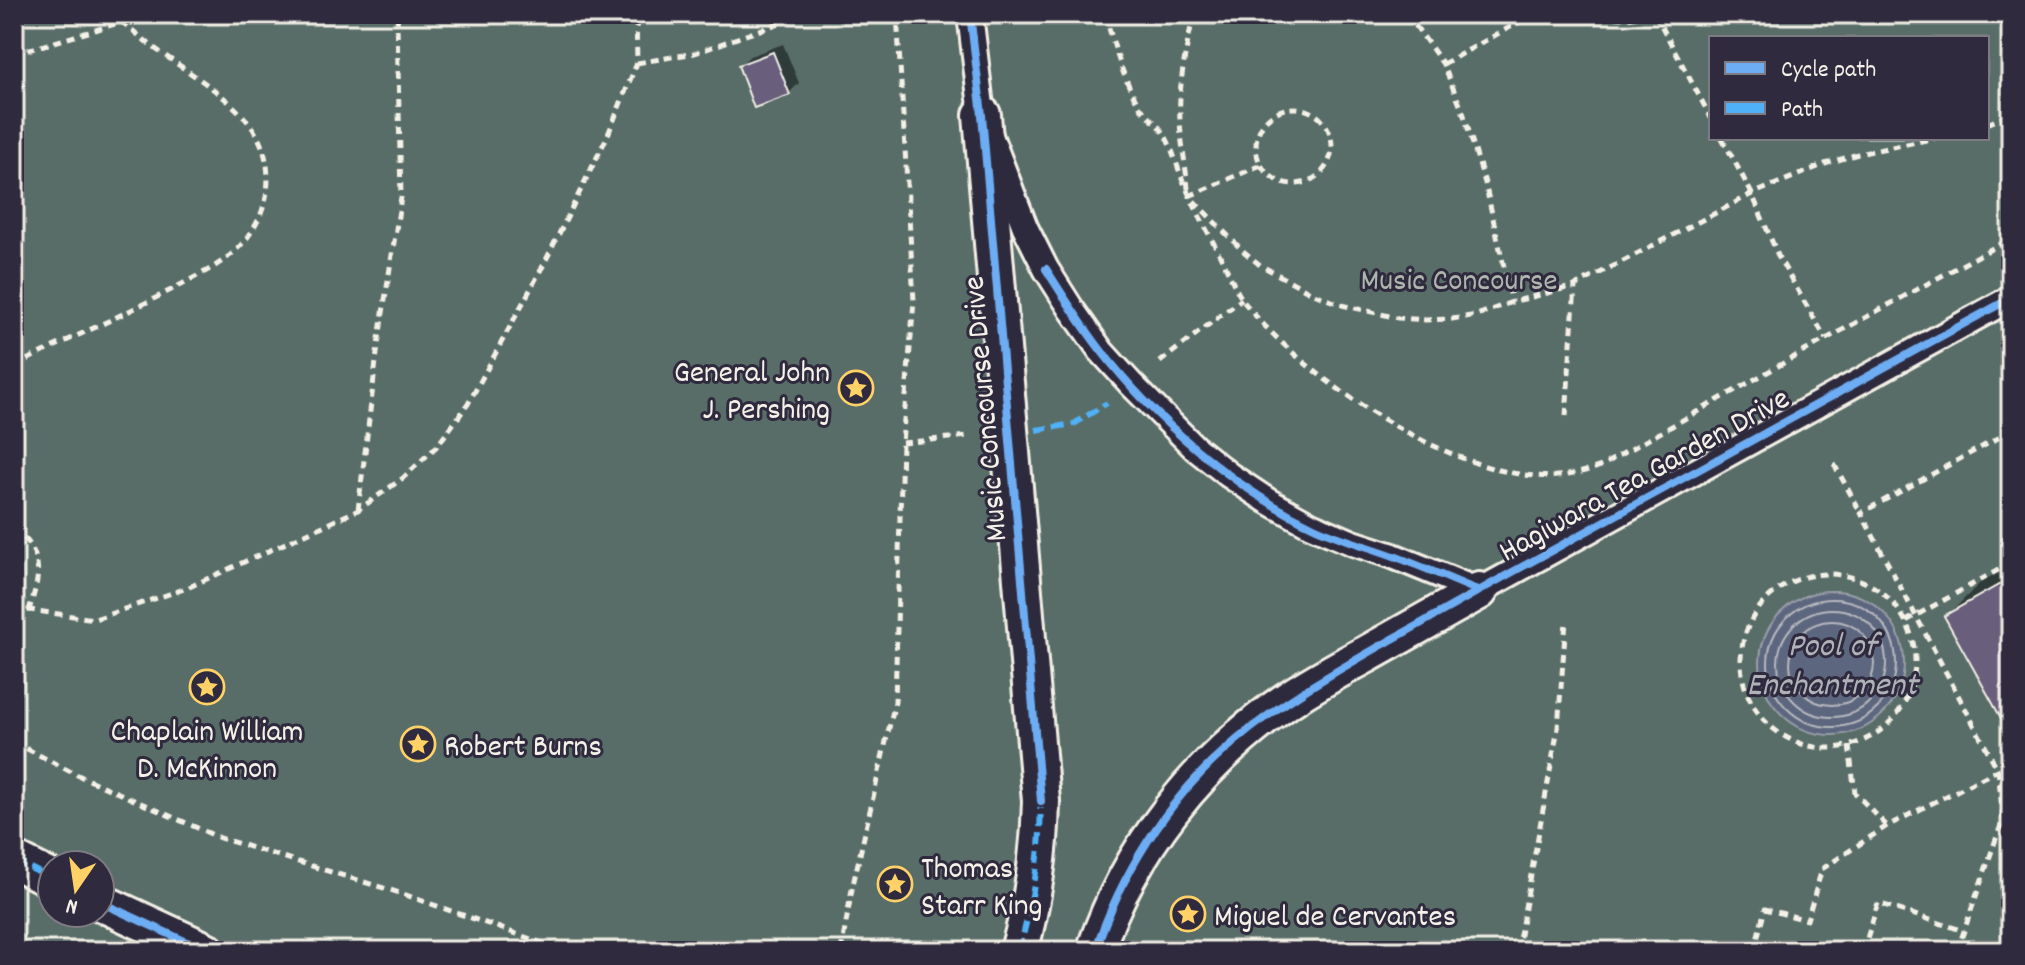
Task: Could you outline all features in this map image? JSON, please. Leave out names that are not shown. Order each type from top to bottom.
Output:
[{"type":"street","name":"Music Concourse Drive","points":[[982,115],[1041,801],[1036,879],[1019,951]]},
{"type":"street","name":"Hagiwara Tea Garden Drive","points":[[1095,951],[1118,891],[1141,852],[1166,814],[1223,751],[1289,700],[1479,591]]},
{"type":"street","points":[[14,860],[36,871]]},
{"type":"street","points":[[116,909],[206,951]]},
{"type":"lane","name":"Music Concourse Drive","points":[[970,14],[982,115],[1025,227],[1046,269],[1101,351],[1163,419],[1195,448],[1268,501],[1311,525],[1353,543],[1479,591]]},
{"type":"lane","name":"Hagiwara Tea Garden Drive","points":[[1479,591],[2011,298]]},
{"type":"path","points":[[122,22],[125,14]]},
{"type":"path","points":[[358,510],[378,345],[401,197],[398,14]]},
{"type":"path","points":[[14,616],[29,610],[95,619],[187,588],[358,510],[403,478],[437,446],[468,404],[543,266],[607,137],[637,63],[636,14]]},
{"type":"path","points":[[637,63],[695,53],[805,14]]},
{"type":"path","points":[[841,951],[895,702],[902,443],[914,301],[897,14]]},
{"type":"path","points":[[1105,14],[1124,75],[1140,107],[1163,132],[1189,196],[1242,299],[1303,362],[1376,414],[1456,455],[1509,472],[1561,476],[1601,466],[2011,238]]},
{"type":"path","points":[[1194,14],[1180,93],[1180,121],[1189,196],[1260,265],[1342,305],[1398,318],[1426,320],[1477,315],[1512,302],[1575,286],[1752,194],[1836,160],[1924,140]]},
{"type":"path","points":[[1407,14],[1443,64],[1463,112],[1479,159],[1512,302]]},
{"type":"path","points":[[1443,64],[1534,14]]},
{"type":"path","points":[[1601,14],[1617,18],[1643,14]]},
{"type":"path","points":[[1655,14],[1709,114]]},
{"type":"path","points":[[14,54],[122,22]]},
{"type":"path","points":[[14,366],[146,303],[216,265],[248,238],[264,208],[269,176],[267,159],[249,123],[211,87],[122,22]]},
{"type":"path","points":[[1304,108],[1325,122],[1331,134],[1331,158],[1325,170],[1315,178],[1291,184],[1279,181],[1261,165],[1255,140],[1260,127],[1278,110],[1304,108]]},
{"type":"path","points":[[1989,123],[2011,114]]},
{"type":"path","points":[[1723,140],[1752,194],[1779,258],[1826,339]]},
{"type":"path","points":[[1189,196],[1261,165]]},
{"type":"path","points":[[1566,416],[1575,286]]},
{"type":"path","points":[[1159,363],[1242,299]]},
{"type":"path","points":[[1861,513],[2011,431]]},
{"type":"path","points":[[902,443],[976,435]]},
{"type":"path","points":[[1834,464],[1998,770],[2003,819],[1957,951]]},
{"type":"path","points":[[14,529],[20,532],[33,550],[38,565],[29,610]]},
{"type":"path","points":[[1906,621],[2011,563]]},
{"type":"path","points":[[1835,574],[1858,579],[1878,589],[1893,602],[1906,621],[1914,642],[1915,669],[1910,693],[1894,719],[1874,735],[1849,746],[1830,749],[1805,745],[1780,734],[1757,712],[1744,684],[1741,651],[1749,623],[1762,604],[1782,587],[1808,576],[1835,574]]},
{"type":"path","points":[[1517,951],[1558,728],[1566,621]]},
{"type":"path","points":[[14,742],[73,773],[220,838],[400,893],[545,948],[565,951]]},
{"type":"path","points":[[1849,746],[1855,793],[1887,826]]},
{"type":"path","points":[[1754,951],[1765,909],[1807,920],[1822,869],[1887,826],[2011,766]]},
{"type":"path","points":[[1863,951],[1878,903],[1964,931]]},
{"type":"green space","name":"Music Concourse","points":[[14,14],[2011,14],[2011,951],[14,951]]},
{"type":"water","name":"Pool of Enchantment","points":[[1832,591],[1859,597],[1883,612],[1898,636],[1904,663],[1898,690],[1883,714],[1859,729],[1832,735],[1805,729],[1781,714],[1766,690],[1760,663],[1766,636],[1781,612],[1805,597]]},
{"type":"building","points":[[773,52],[790,95],[754,108],[738,65]]},
{"type":"building","points":[[2011,578],[2011,736],[1944,616]]},
{"type":"marked path","points":[[1036,430],[1074,424],[1107,403]]},
{"type":"marked path","points":[[1019,951],[1036,873],[1040,793]]},
{"type":"marked path","points":[[14,860],[36,871]]},
{"type":"cycle path","points":[[970,14],[982,115],[1041,801]]},
{"type":"cycle path","points":[[1046,269],[1086,330],[1121,375],[1170,426],[1226,473],[1284,512],[1314,527],[1479,591]]},
{"type":"cycle path","points":[[1095,951],[1118,895],[1164,817],[1203,771],[1264,718],[1305,690],[1391,640],[2011,298]]},
{"type":"cycle path","points":[[116,909],[206,951]]},
{"type":"place","name":"General John J. Pershing","points":[[856,388]]},
{"type":"place","name":"Chaplain William D. McKinnon","points":[[207,687]]},
{"type":"place","name":"Robert Burns","points":[[418,744]]},
{"type":"place","name":"Thomas Starr King","points":[[895,884]]},
{"type":"place","name":"Miguel de Cervantes","points":[[1188,914]]}]
